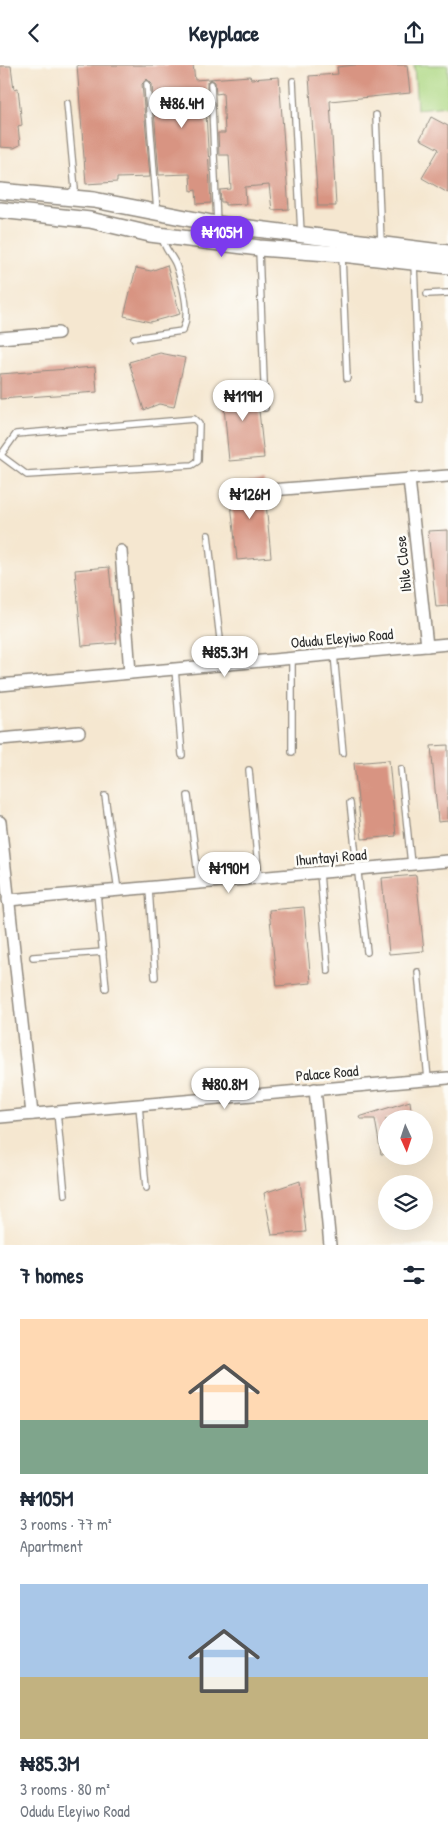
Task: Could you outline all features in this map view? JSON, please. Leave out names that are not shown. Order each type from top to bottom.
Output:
[{"type":"street","points":[[0,191],[94,200],[217,224],[448,253]]},
{"type":"street","points":[[90,220],[94,200]]},
{"type":"street","points":[[0,210],[90,220],[161,235],[448,266]]},
{"type":"street","points":[[0,338],[58,333]]},
{"type":"street","points":[[271,490],[448,476]]},
{"type":"street","name":"Ibile Close","points":[[409,479],[427,646]]},
{"type":"street","points":[[121,551],[130,673]]},
{"type":"street","name":"Odudu Eleyiwo Road","points":[[0,685],[448,644]]},
{"type":"street","points":[[0,739],[79,732]]},
{"type":"street","points":[[0,822],[32,1114]]},
{"type":"street","name":"Ihuntayi Road","points":[[8,900],[448,861]]},
{"type":"street","name":"Palace Road","points":[[0,1117],[448,1078]]},
{"type":"street","points":[[315,1089],[330,1245]]},
{"type":"lane","points":[[292,81],[301,235]]},
{"type":"lane","points":[[147,84],[158,213]]},
{"type":"lane","points":[[211,84],[217,224]]},
{"type":"lane","points":[[63,198],[75,189],[67,103]]},
{"type":"lane","points":[[376,115],[381,245]]},
{"type":"lane","points":[[134,338],[182,331],[184,327],[186,304],[180,279],[175,263],[163,247],[161,235]]},
{"type":"lane","points":[[259,247],[265,408]]},
{"type":"lane","points":[[342,254],[348,379]]},
{"type":"lane","points":[[414,263],[419,399]]},
{"type":"lane","points":[[427,294],[448,293]]},
{"type":"lane","points":[[194,419],[200,424],[198,461],[192,465],[27,475],[0,455],[16,434],[194,419]]},
{"type":"lane","points":[[208,535],[223,665]]},
{"type":"lane","points":[[334,654],[343,753]]},
{"type":"lane","points":[[292,658],[292,752]]},
{"type":"lane","points":[[175,669],[182,755]]},
{"type":"lane","points":[[401,769],[411,864]]},
{"type":"lane","points":[[249,770],[259,878]]},
{"type":"lane","points":[[105,796],[118,891]]},
{"type":"lane","points":[[188,796],[198,883]]},
{"type":"lane","points":[[350,803],[367,952]]},
{"type":"lane","points":[[320,873],[328,971]]},
{"type":"lane","points":[[149,889],[155,977]]},
{"type":"lane","points":[[97,893],[106,988]]},
{"type":"lane","points":[[33,957],[102,952]]},
{"type":"lane","points":[[418,972],[428,1079]]},
{"type":"lane","points":[[139,1105],[146,1188]]},
{"type":"lane","points":[[58,1112],[65,1195]]},
{"type":"green space","points":[[414,65],[448,65],[448,106],[417,109]]},
{"type":"building","points":[[77,65],[193,65],[195,80],[250,76],[251,79],[279,77],[289,209],[272,210],[269,185],[245,187],[246,204],[225,205],[225,202],[221,202],[220,190],[231,189],[229,155],[219,155],[218,133],[225,133],[223,93],[216,94],[215,82],[211,79],[207,82],[207,94],[205,94],[211,203],[197,204],[196,190],[191,191],[190,174],[159,175],[152,84],[147,79],[142,84],[150,177],[117,178],[117,182],[86,184]]},
{"type":"building","points":[[407,65],[410,93],[330,101],[336,206],[318,206],[309,76],[338,74],[337,67]]},
{"type":"building","points":[[0,66],[11,66],[14,89],[18,88],[22,125],[18,126],[20,145],[14,148],[0,147]]},
{"type":"building","points":[[431,117],[448,126],[448,193],[422,178],[439,149],[420,139]]},
{"type":"building","points":[[167,265],[180,314],[150,322],[124,316],[136,268],[151,271]]},
{"type":"building","points":[[160,353],[185,358],[174,407],[159,404],[144,410],[129,362]]},
{"type":"building","points":[[95,367],[97,392],[0,399],[0,374]]},
{"type":"building","points":[[256,382],[264,458],[229,461],[222,385]]},
{"type":"building","points":[[264,481],[271,557],[237,560],[229,484]]},
{"type":"building","points":[[448,530],[448,606],[436,607],[428,531]]},
{"type":"building","points":[[109,567],[117,643],[82,646],[75,570]]},
{"type":"building","points":[[448,745],[448,821],[438,822],[431,746]]},
{"type":"building","points":[[389,760],[396,836],[362,839],[354,763]]},
{"type":"building","points":[[416,875],[424,951],[389,954],[382,878]]},
{"type":"building","points":[[304,907],[311,983],[277,986],[269,910]]},
{"type":"building","points":[[410,1101],[411,1110],[381,1110]]},
{"type":"building","points":[[378,1111],[378,1136],[375,1119],[360,1119],[359,1117]]},
{"type":"building","points":[[300,1181],[306,1232],[272,1235],[264,1193]]}]
